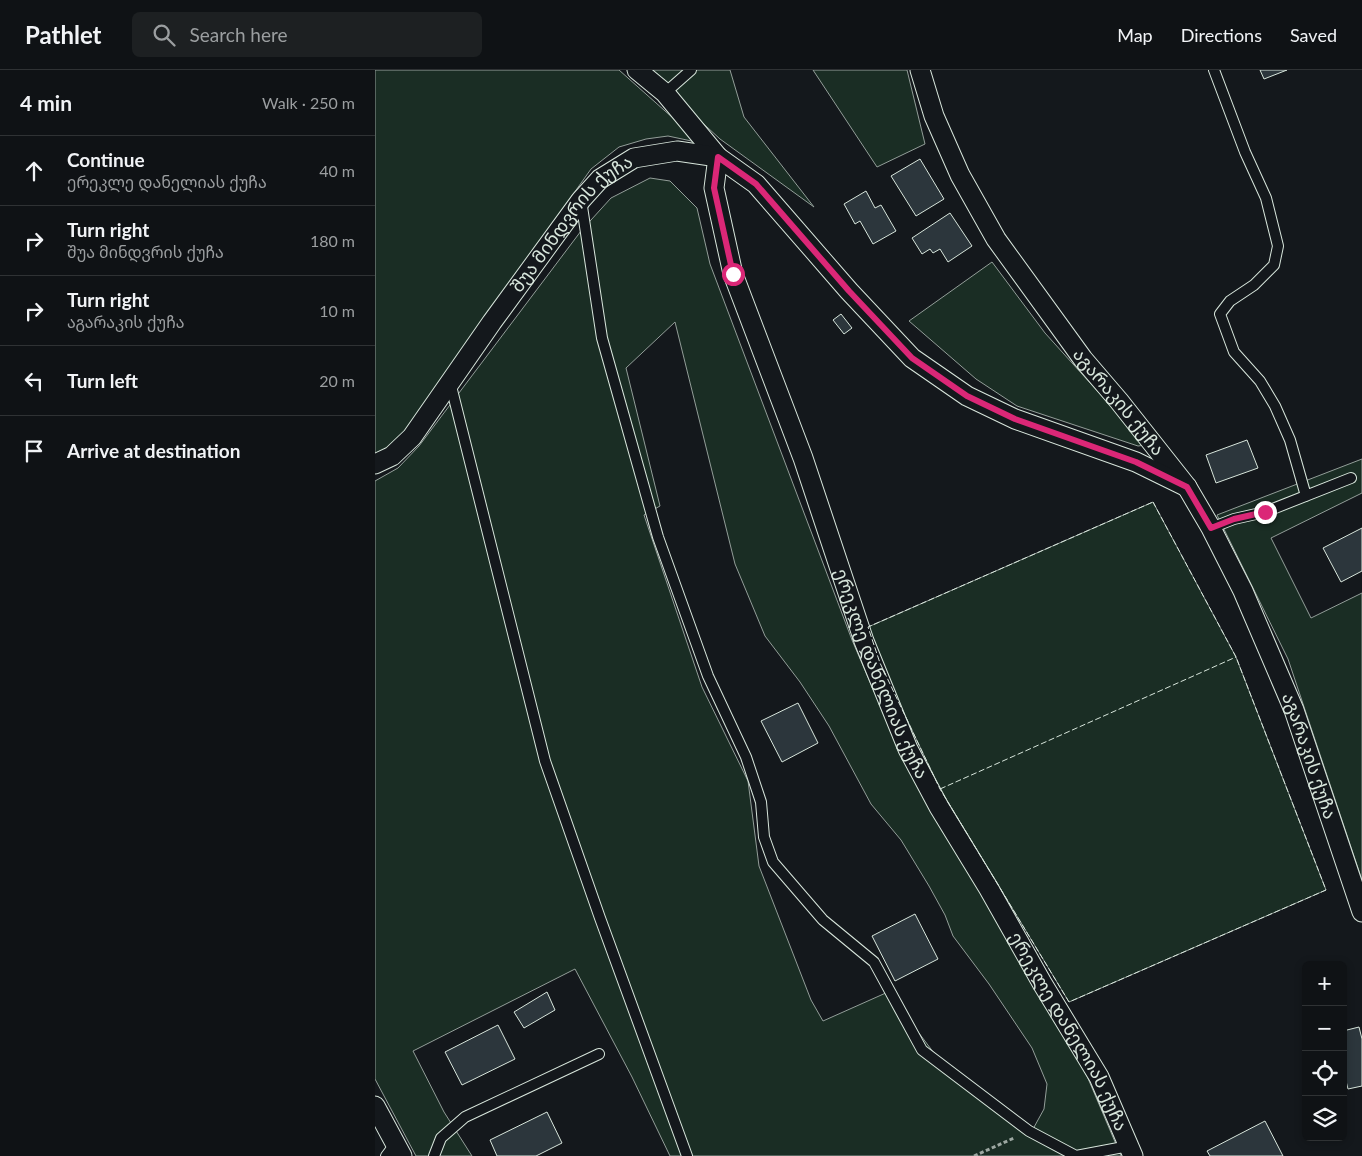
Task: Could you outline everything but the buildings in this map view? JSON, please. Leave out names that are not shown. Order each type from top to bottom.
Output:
[{"type":"street","points":[[637,70],[665,94],[718,157]]},
{"type":"street","name":"აგარაკის ქუჩა","points":[[920,70],[934,116],[959,175],[996,239],[1083,359],[1119,400],[1187,487],[1211,528],[1243,591],[1293,710],[1362,912]]},
{"type":"street","name":"შუა მინდვრის ქუჩა","points":[[375,464],[392,456],[412,437],[581,200],[600,179],[634,158],[677,151],[718,157],[756,184],[849,291],[912,358],[967,396],[1015,419],[1136,462],[1187,487]]},
{"type":"street","name":"ერეკლე დანელიას ქუჩა","points":[[718,157],[714,188],[733,274],[803,458],[864,641],[908,749],[939,807],[1099,1078],[1131,1151]]},
{"type":"street","points":[[375,1106],[395,1152]]},
{"type":"lane","points":[[665,94],[691,70]]},
{"type":"lane","points":[[1214,70],[1245,152],[1266,198],[1278,246],[1274,265],[1254,285],[1230,301],[1220,314],[1234,352],[1259,381],[1275,406],[1290,440],[1306,496]]},
{"type":"lane","points":[[581,200],[602,338],[658,537],[708,676],[746,757],[761,802],[764,837],[773,862],[823,920],[874,962],[922,1050],[1029,1131],[1076,1156],[1131,1151]]},
{"type":"lane","points":[[451,382],[545,761],[687,1156]]},
{"type":"lane","points":[[1211,528],[1234,519],[1265,512],[1351,478]]},
{"type":"lane","points":[[434,1156],[441,1138],[465,1117],[599,1054]]},
{"type":"path","points":[[974,1156],[1029,1131]]},
{"type":"green space","points":[[375,70],[619,70],[701,143],[668,136],[646,139],[619,147],[591,169],[410,424],[394,444],[375,454]]},
{"type":"green space","points":[[645,70],[730,70],[744,117],[814,207],[720,139]]},
{"type":"green space","points":[[813,70],[907,70],[925,144],[877,167]]},
{"type":"green space","points":[[650,178],[670,181],[697,208],[710,264],[852,640],[876,696],[921,792],[1068,1039],[1087,1076],[1121,1156],[670,1156],[632,1077],[575,969],[413,1051],[444,1112],[472,1156],[416,1156],[375,1079],[375,481],[398,468],[419,446],[581,231],[611,198]],"holes":[[[675,322],[735,564],[765,636],[800,682],[829,726],[871,804],[901,840],[945,915],[953,936],[989,984],[1032,1048],[1047,1084],[1044,1109],[1033,1129],[943,1065],[888,992],[823,1021],[811,1000],[759,866],[748,781],[702,687],[644,515],[660,506],[626,368]]]},
{"type":"green space","points":[[992,262],[1045,333],[1146,445],[1138,446],[1017,406],[976,379],[909,321]]},
{"type":"green space","points":[[1362,459],[1362,493],[1271,538],[1311,618],[1362,593],[1362,880],[1288,659],[1217,515]]},
{"type":"green space","points":[[1153,502],[1236,657],[1326,890],[1069,1002],[940,789],[880,663],[868,627]]},
{"type":"fence","points":[[1153,502],[1236,657],[1326,890],[1069,1002],[940,789],[880,663],[868,627],[1153,502]]},
{"type":"fence","points":[[940,789],[1236,657]]},
{"type":"route","points":[[733,274],[714,188],[718,157],[756,184],[849,291],[912,358],[967,396],[1015,419],[1136,462],[1187,487],[1211,528],[1234,519],[1265,512]]}]
